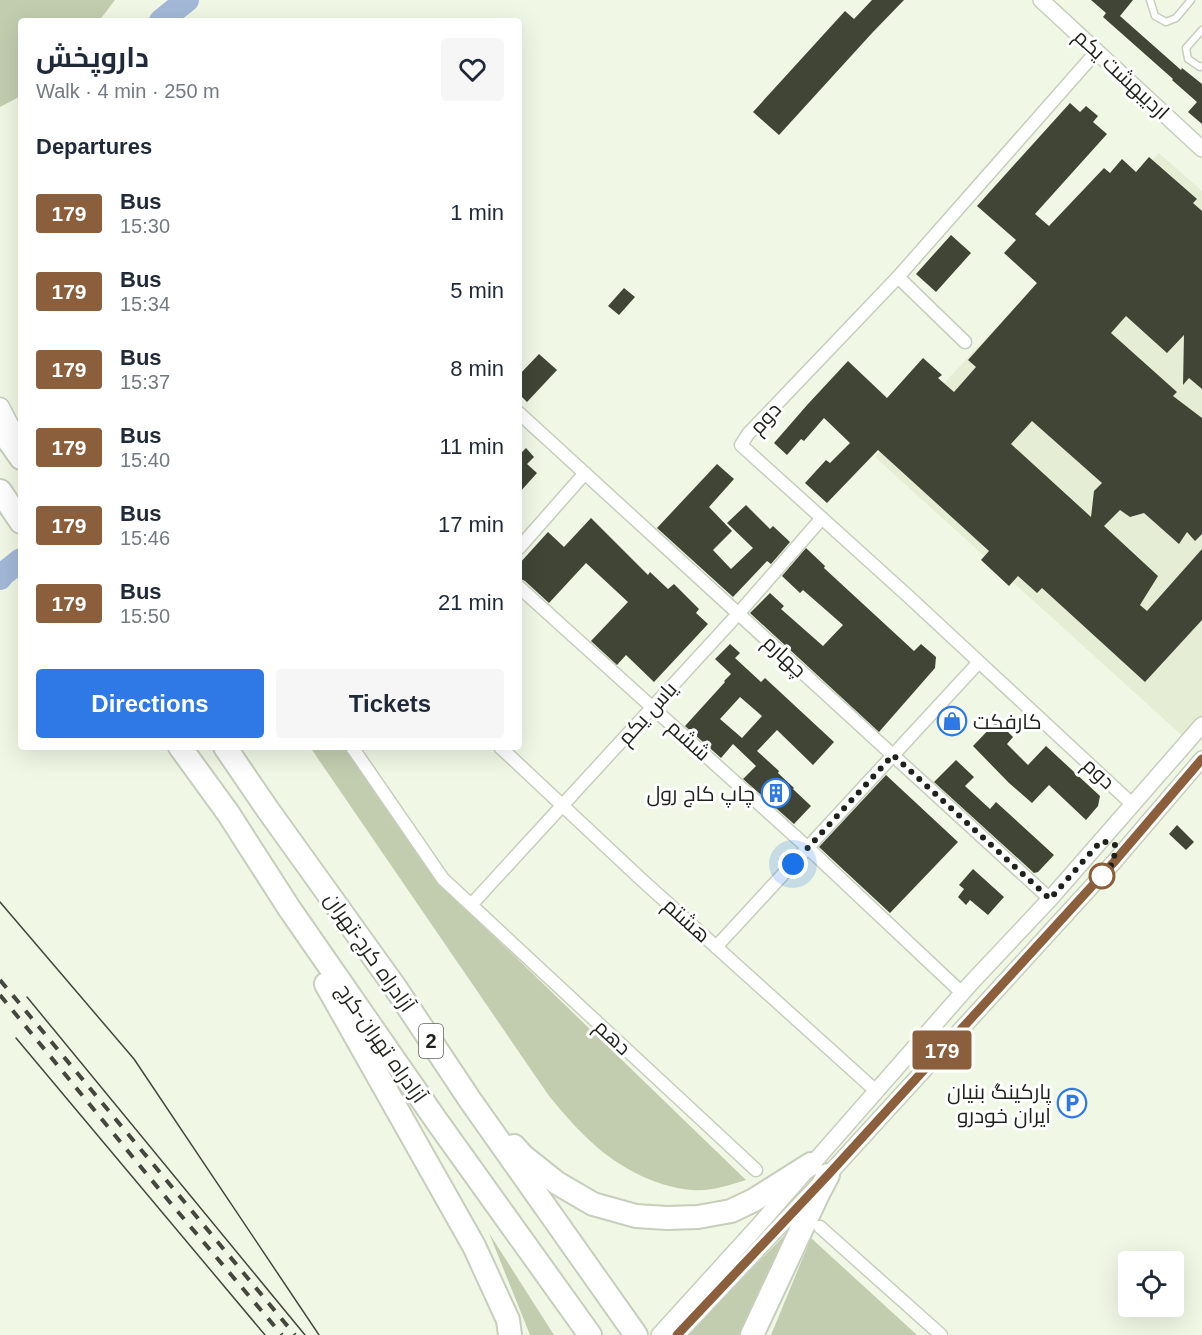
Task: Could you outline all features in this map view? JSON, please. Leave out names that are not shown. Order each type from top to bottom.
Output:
[{"type":"highway","points":[[0,428],[18,454]]},
{"type":"highway","name":"آزادراه تهران-کرج","points":[[182,750],[228,813],[289,909],[436,1120],[590,1335]]},
{"type":"highway","name":"آزادراه کرج-تهران","points":[[227,750],[395,987],[470,1100],[636,1335]]},
{"type":"highway","points":[[289,909],[349,1026],[474,1246],[508,1320],[510,1335]]},
{"type":"highway","points":[[470,1100],[523,1156],[557,1184],[593,1204],[636,1216],[698,1217],[731,1211],[819,1169]]},
{"type":"highway","points":[[753,1335],[807,1215],[819,1169]]},
{"type":"main road","points":[[0,407],[18,441]]},
{"type":"street","name":"اردیبهشت یکم","points":[[1041,0],[1202,149]]},
{"type":"street","name":"دوم","points":[[1097,51],[898,277],[748,434],[741,445],[1132,804]]},
{"type":"street","points":[[898,277],[965,342]]},
{"type":"street","name":"چهارم","points":[[522,416],[1050,899]]},
{"type":"street","points":[[522,545],[585,473]]},
{"type":"street","name":"یاس یکم","points":[[471,905],[738,614],[822,518]]},
{"type":"street","name":"ششم","points":[[522,590],[808,848],[962,993]]},
{"type":"street","points":[[716,947],[979,662]]},
{"type":"street","points":[[677,1335],[819,1169],[876,1091],[962,993],[1050,899],[1202,725]]},
{"type":"street","name":"دهم","points":[[354,750],[443,879],[756,1170]]},
{"type":"street","name":"هشتم","points":[[503,750],[643,881],[876,1091]]},
{"type":"street","points":[[659,1335],[758,1226],[819,1169],[1114,862],[1202,759]]},
{"type":"street","points":[[1101,841],[1115,844],[1114,862]]},
{"type":"street","points":[[820,1227],[941,1335]]},
{"type":"lane","points":[[1150,0],[1155,16],[1166,22],[1176,18],[1191,0]]},
{"type":"lane","points":[[1202,30],[1185,48],[1188,59],[1202,66]]},
{"type":"shaded area","points":[[0,0],[115,0],[101,18],[18,18],[18,98],[0,107]]},
{"type":"shaded area","points":[[1159,153],[1202,191],[1202,725],[1188,741],[875,457]]},
{"type":"shaded area","points":[[312,750],[347,750],[439,883],[746,1180],[719,1188],[699,1190],[677,1188],[648,1179],[621,1165],[597,1147],[549,1096]]},
{"type":"shaded area","points":[[489,1233],[554,1335],[530,1335]]},
{"type":"shaded area","points":[[785,1235],[775,1272],[746,1335],[686,1335]]},
{"type":"shaded area","points":[[811,1238],[917,1335],[771,1335]]},
{"type":"building","points":[[872,0],[904,0],[779,135],[753,112],[845,11],[854,19]]},
{"type":"building","points":[[1091,0],[1133,0],[1120,16],[1181,70],[1182,68],[1202,84],[1202,124],[1188,112],[1197,102],[1103,17],[1106,13]]},
{"type":"building","points":[[1070,103],[1080,112],[1086,106],[1098,116],[1093,122],[1107,134],[1035,214],[1049,226],[1104,168],[1110,173],[1122,159],[1136,172],[1149,157],[1197,199],[1193,203],[1202,211],[1202,389],[1189,378],[1183,385],[1184,335],[1167,353],[1126,316],[1111,333],[1177,392],[1173,396],[1202,418],[1202,534],[1195,541],[1187,532],[1179,544],[1144,513],[1130,517],[1120,510],[1104,526],[1158,576],[1140,605],[1147,611],[1202,549],[1202,620],[1145,682],[1042,588],[1037,593],[1018,576],[1009,586],[981,560],[989,551],[878,450],[827,503],[805,483],[826,460],[830,463],[850,443],[824,418],[804,441],[801,439],[787,455],[774,443],[848,361],[887,398],[923,358],[942,375],[938,378],[954,392],[976,367],[968,360],[1037,283],[1004,253],[1016,240],[977,206]],"holes":[[[1032,421],[1102,483],[1094,491],[1091,517],[1011,444]]]},
{"type":"building","points":[[951,235],[971,253],[936,292],[916,274]]},
{"type":"building","points":[[624,288],[635,297],[619,315],[608,306]]},
{"type":"building","points":[[539,354],[557,370],[527,402],[522,397],[522,372]]},
{"type":"building","points":[[526,448],[534,457],[527,464],[537,473],[522,490],[522,452]]},
{"type":"building","points":[[717,464],[734,479],[709,507],[732,531],[713,550],[731,569],[753,548],[727,523],[746,505],[770,529],[773,526],[790,542],[771,564],[767,561],[733,597],[657,528]]},
{"type":"building","points":[[591,518],[648,575],[650,572],[668,589],[674,584],[699,609],[696,613],[708,624],[654,682],[626,655],[617,665],[591,641],[628,602],[586,563],[549,603],[522,580],[522,561],[548,532],[564,547]]},
{"type":"building","points":[[806,548],[825,566],[824,568],[914,651],[921,644],[936,657],[935,668],[879,732],[750,613],[770,593],[784,606],[781,609],[823,646],[843,625],[803,590],[800,593],[782,576]]},
{"type":"building","points":[[730,644],[740,653],[735,658],[761,682],[765,678],[834,742],[813,765],[777,730],[757,751],[811,806],[794,824],[743,779],[756,766],[733,744],[721,758],[685,726],[731,674],[715,659]],"holes":[[[740,697],[762,716],[742,738],[720,719]]]},
{"type":"building","points":[[997,721],[1013,737],[1007,744],[1028,765],[1046,746],[1100,796],[1098,806],[1086,820],[1049,785],[1032,803],[973,746]]},
{"type":"building","points":[[956,760],[974,777],[965,786],[990,809],[996,802],[1054,855],[1038,872],[1034,873],[934,782]]},
{"type":"building","points":[[886,775],[958,842],[890,913],[819,847]]},
{"type":"building","points":[[1177,825],[1194,842],[1186,850],[1169,834]]},
{"type":"building","points":[[973,869],[1004,897],[988,915],[970,900],[966,905],[958,897],[964,889],[959,885]]},
{"type":"waterway","points":[[165,18],[187,0]]},
{"type":"waterway","points":[[0,578],[18,562]]},
{"type":"tram line","points":[[0,902],[134,1059],[319,1335]]},
{"type":"tram line","points":[[27,997],[305,1335]]},
{"type":"tram line","points":[[16,1038],[265,1335]]},
{"type":"railway","points":[[0,980],[295,1335]]},
{"type":"railway","points":[[0,995],[282,1335]]},
{"type":"bus line","name":"179","points":[[677,1335],[828,1175],[1114,862],[1202,759]]},
{"type":"place","name":"کارفکت","points":[[952,721]]},
{"type":"place","name":"چاپ کاج رول","points":[[776,793]]},
{"type":"place","name":"پارکینگ بنیان ایران خودرو","points":[[1072,1103]]},
{"type":"route","points":[[793,864],[893,755],[1050,899],[1101,841],[1115,844],[1114,862],[1099,879],[1102,876]]}]
